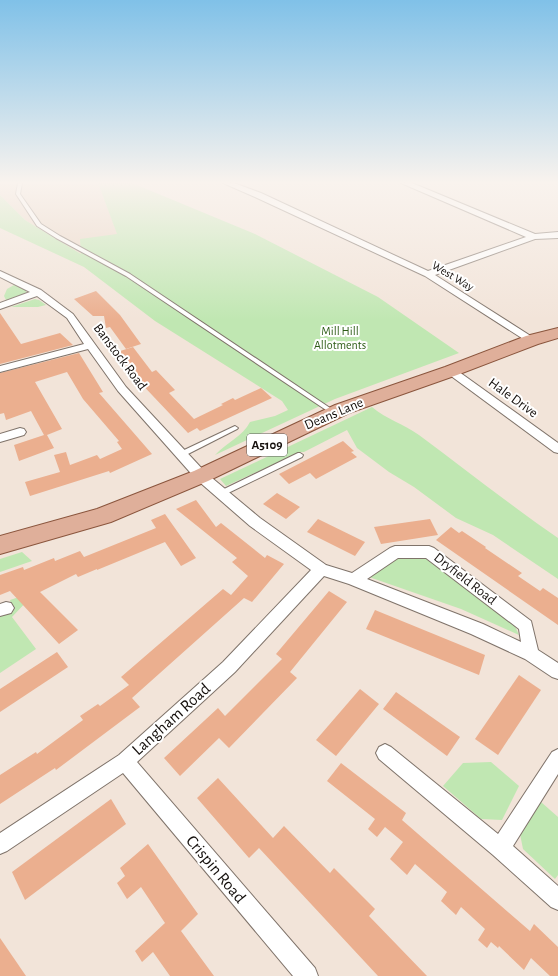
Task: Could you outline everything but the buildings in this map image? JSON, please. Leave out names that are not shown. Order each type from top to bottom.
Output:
[{"type":"main road","name":"Deans Lane","points":[[0,545],[103,516],[202,476],[334,412],[451,371],[532,340],[558,333]]},
{"type":"street","name":"West Way","points":[[330,229],[428,274],[532,340]]},
{"type":"street","points":[[512,229],[534,238]]},
{"type":"street","points":[[428,274],[534,238],[558,235]]},
{"type":"street","name":"Banstock Road","points":[[0,274],[38,292],[70,316],[122,388],[202,476]]},
{"type":"street","points":[[0,306],[38,292]]},
{"type":"street","points":[[0,369],[91,345]]},
{"type":"street","name":"Hale Drive","points":[[451,371],[558,449]]},
{"type":"street","points":[[0,438],[20,432]]},
{"type":"street","points":[[202,476],[255,522],[321,569],[354,580],[477,629],[531,654],[558,672]]},
{"type":"street","name":"Dryfield Road","points":[[354,580],[395,552],[429,552],[526,626],[531,654]]},
{"type":"street","name":"Langham Road","points":[[0,844],[124,761],[229,668],[321,569]]},
{"type":"street","points":[[386,753],[500,848],[558,900]]},
{"type":"street","points":[[500,848],[558,758]]},
{"type":"street","name":"Crispin Road","points":[[124,761],[307,976]]},
{"type":"lane","points":[[45,229],[128,275],[334,412]]},
{"type":"lane","points":[[182,454],[236,428]]},
{"type":"lane","points":[[222,493],[300,455]]},
{"type":"shaded area","points":[[39,229],[115,229],[120,241],[81,254]]},
{"type":"green space","name":"Mill Hill Allotments","points":[[1,229],[39,229],[81,254],[80,239],[117,234],[115,229],[242,229],[378,297],[459,353],[335,399],[215,455],[239,435],[250,422],[275,416],[288,410],[282,401],[155,321],[84,267]]},
{"type":"green space","points":[[14,285],[26,290],[26,293],[6,300],[4,296],[7,289]]},
{"type":"green space","points":[[35,299],[46,305],[38,307],[11,307]]},
{"type":"green space","points":[[372,407],[383,415],[419,435],[558,538],[558,579],[493,535],[456,518],[414,487],[389,472],[357,448],[347,430],[304,452],[300,452],[226,486],[220,479]]},
{"type":"green space","points":[[22,552],[32,561],[0,572],[0,559]]},
{"type":"green space","points":[[427,556],[514,624],[519,635],[461,609],[369,577],[397,557]]},
{"type":"green space","points":[[28,594],[29,599],[12,617],[36,649],[0,673],[0,616],[13,611],[10,600]]},
{"type":"green space","points":[[491,762],[519,786],[502,820],[481,819],[443,786],[463,763]]},
{"type":"green space","points":[[541,802],[558,817],[558,875],[555,879],[523,849],[520,834]]}]
